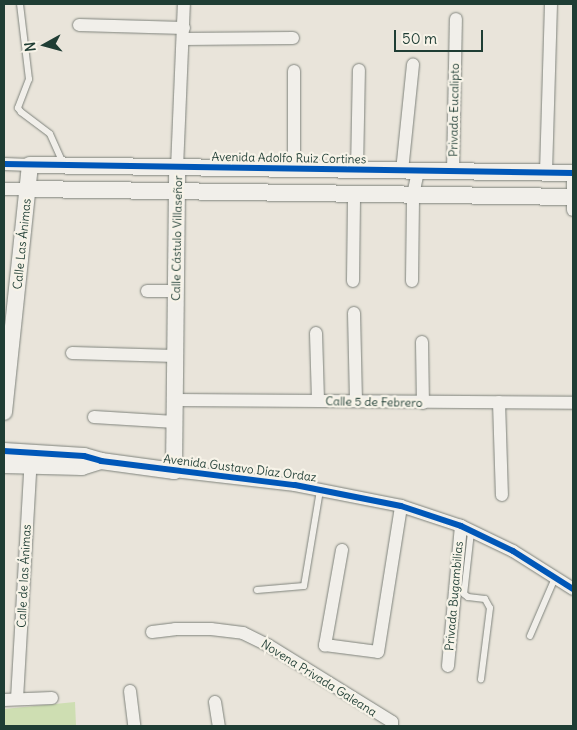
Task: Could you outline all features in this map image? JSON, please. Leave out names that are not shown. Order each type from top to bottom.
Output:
[{"type":"street","name":"Calle Cástulo Villaseñor","points":[[174,471],[177,168],[184,4]]},
{"type":"street","points":[[546,172],[551,4]]},
{"type":"street","name":"Privada Eucalipto","points":[[453,171],[456,20]]},
{"type":"street","points":[[79,25],[183,34],[293,38]]},
{"type":"street","points":[[412,281],[413,195],[410,171],[413,65]]},
{"type":"street","points":[[357,170],[359,70]]},
{"type":"street","points":[[294,71],[294,169]]},
{"type":"street","name":"Avenida Adolfo Ruiz Cortines","points":[[4,164],[573,173]]},
{"type":"street","name":"Calle Las Ánimas","points":[[4,412],[30,165]]},
{"type":"street","points":[[573,173],[573,210]]},
{"type":"street","points":[[4,189],[354,196],[573,197]]},
{"type":"street","points":[[353,281],[354,196]]},
{"type":"street","points":[[147,291],[176,292]]},
{"type":"street","points":[[354,313],[356,401]]},
{"type":"street","points":[[316,333],[318,401]]},
{"type":"street","points":[[422,342],[423,403]]},
{"type":"street","points":[[72,353],[175,356]]},
{"type":"street","name":"Calle 5 de Febrero","points":[[175,400],[573,403]]},
{"type":"street","points":[[499,402],[502,495]]},
{"type":"street","points":[[94,417],[175,422]]},
{"type":"street","name":"Avenida Gustavo Díaz Ordaz","points":[[4,451],[31,459],[82,467],[101,461],[295,485],[401,506],[466,529],[513,551],[573,589]]},
{"type":"street","name":"Avenida Gustavo Díaz Ordaz","points":[[4,465],[31,459]]},
{"type":"street","name":"Calle de las Ánimas","points":[[17,699],[31,459]]},
{"type":"street","points":[[342,550],[325,645],[378,652],[401,506]]},
{"type":"street","name":"Privada Bugambilias","points":[[448,666],[466,529]]},
{"type":"street","name":"Novena Privada Galeana","points":[[152,632],[175,629],[211,629],[243,633],[268,645],[392,722],[392,726]]},
{"type":"street","points":[[130,691],[134,726]]},
{"type":"street","points":[[4,700],[52,698]]},
{"type":"street","points":[[215,702],[218,726]]},
{"type":"lane","points":[[20,4],[29,79],[18,108],[20,112],[50,134],[59,149],[64,166]]},
{"type":"lane","points":[[257,590],[304,586],[320,490]]},
{"type":"lane","points":[[466,529],[464,594],[468,597],[485,599],[490,608],[480,679]]},
{"type":"lane","points":[[530,636],[555,578]]},
{"type":"green space","points":[[75,702],[76,726],[4,726],[4,709]]},
{"type":"cycle path","points":[[4,164],[573,173]]},
{"type":"cycle path","points":[[4,451],[84,456],[101,461],[295,485],[401,506],[461,526],[513,551],[573,589]]}]
